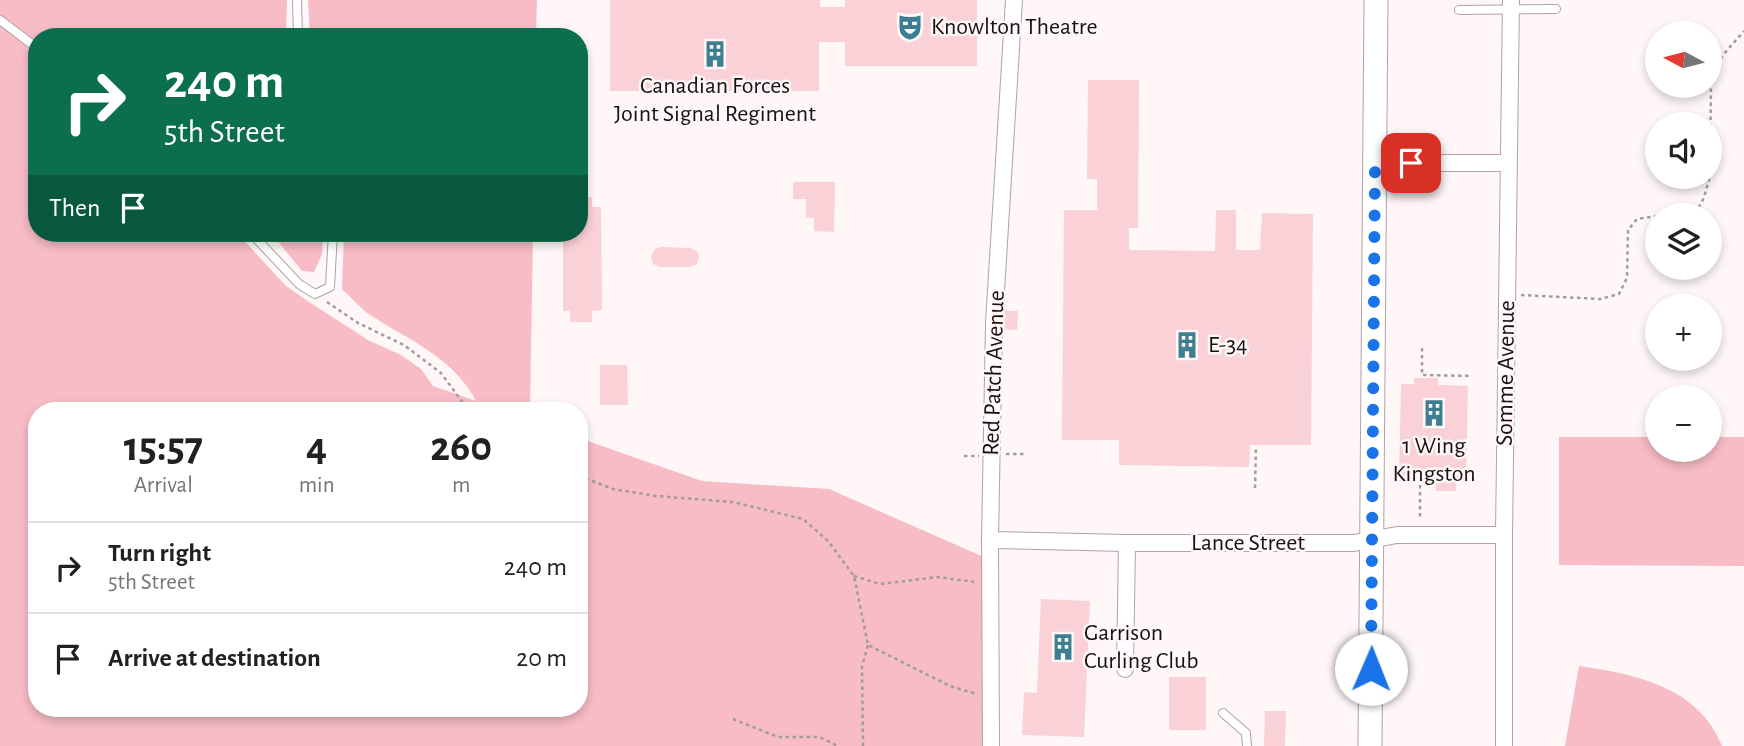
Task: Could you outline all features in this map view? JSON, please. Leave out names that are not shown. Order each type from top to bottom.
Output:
[{"type":"street","name":"Red Patch Avenue","points":[[991,746],[990,540],[994,323],[1014,0]]},
{"type":"street","points":[[1370,746],[1376,0]]},
{"type":"street","name":"Somme Avenue","points":[[1504,746],[1511,5]]},
{"type":"street","points":[[1375,163],[1509,163]]},
{"type":"street","name":"Lance Street","points":[[990,540],[1354,543],[1397,536],[1504,535]]},
{"type":"street","points":[[1125,669],[1127,543]]},
{"type":"lane","points":[[297,0],[298,28]]},
{"type":"lane","points":[[1459,10],[1511,5],[1556,9]]},
{"type":"lane","points":[[0,20],[28,41]]},
{"type":"lane","points":[[259,242],[299,284],[316,294],[330,287],[332,242]]},
{"type":"lane","points":[[1223,713],[1246,733],[1247,746]]},
{"type":"path","points":[[1711,112],[1711,83],[1722,56],[1744,30]]},
{"type":"path","points":[[1507,295],[1601,299],[1619,294],[1627,278],[1628,230],[1637,219],[1645,218]]},
{"type":"path","points":[[316,294],[358,323],[404,345],[441,373],[462,402]]},
{"type":"path","points":[[1422,348],[1422,375],[1472,376]]},
{"type":"path","points":[[1255,488],[1256,446]]},
{"type":"path","points":[[588,479],[613,489],[656,496],[733,502],[803,519],[828,541],[854,576],[868,645],[862,667],[863,746]]},
{"type":"path","points":[[1420,485],[1420,536]]},
{"type":"path","points":[[854,576],[880,584],[938,577],[991,584]]},
{"type":"path","points":[[868,645],[950,686],[991,698]]},
{"type":"path","points":[[733,719],[778,737],[819,737],[838,746]]},
{"type":"shaded area","points":[[0,0],[287,0],[286,28],[28,28],[28,242],[245,242],[286,286],[306,300],[368,340],[401,355],[421,369],[433,386],[476,401],[467,386],[443,361],[370,315],[342,289],[344,242],[533,242],[530,402],[28,402],[28,717],[588,717],[588,441],[702,481],[829,489],[995,562],[991,746],[0,746]]},
{"type":"shaded area","points":[[308,0],[537,0],[536,28],[310,28]]},
{"type":"shaded area","points":[[278,242],[323,242],[322,254],[314,272],[302,271]]},
{"type":"shaded area","points":[[1559,437],[1645,437],[1645,462],[1722,462],[1722,437],[1744,437],[1744,566],[1559,565]]},
{"type":"shaded area","points":[[1579,666],[1643,679],[1681,697],[1698,710],[1712,726],[1722,746],[1565,746]]},
{"type":"building","name":"Canadian Forces Joint Signal Regiment","points":[[610,0],[820,0],[820,7],[845,7],[845,0],[977,0],[977,66],[845,66],[845,42],[819,42],[819,91],[610,91]]},
{"type":"building","name":"E-34","points":[[1088,80],[1139,80],[1138,228],[1129,228],[1129,250],[1215,251],[1216,210],[1236,210],[1236,250],[1260,250],[1262,213],[1313,214],[1311,445],[1250,445],[1249,467],[1119,465],[1119,440],[1062,440],[1064,210],[1097,210],[1097,179],[1087,179]]},
{"type":"building","points":[[793,182],[835,182],[834,232],[814,231],[814,218],[806,218],[806,199],[793,199]]},
{"type":"building","points":[[588,197],[592,197],[592,207],[601,207],[602,310],[592,311],[592,322],[570,322],[570,311],[563,311],[563,242],[588,242]]},
{"type":"building","points":[[660,247],[690,248],[697,251],[697,264],[690,267],[660,267],[653,264],[651,257],[654,250]]},
{"type":"building","points":[[1001,311],[1018,311],[1017,330],[1001,329]]},
{"type":"building","points":[[600,365],[627,365],[628,405],[600,405]]},
{"type":"building","name":"1 Wing Kingston","points":[[1414,378],[1438,378],[1438,385],[1468,386],[1466,477],[1456,477],[1456,491],[1436,491],[1436,483],[1399,478],[1401,384],[1414,384]]},
{"type":"building","name":"Garrison Curling Club","points":[[1041,599],[1090,601],[1084,737],[1022,735],[1024,692],[1037,693]]},
{"type":"building","points":[[1169,677],[1206,677],[1206,730],[1169,730]]},
{"type":"building","points":[[1265,711],[1286,711],[1285,746],[1264,746]]},
{"type":"place","name":"Knowlton Theatre","points":[[910,27]]},
{"type":"place","name":"Canadian Forces Joint Signal Regiment","points":[[715,54]]},
{"type":"place","name":"E-34","points":[[1187,345]]},
{"type":"place","name":"1 Wing Kingston","points":[[1434,413]]},
{"type":"place","name":"Garrison Curling Club","points":[[1063,647]]},
{"type":"route","points":[[1371,669],[1375,163],[1411,163]]}]
